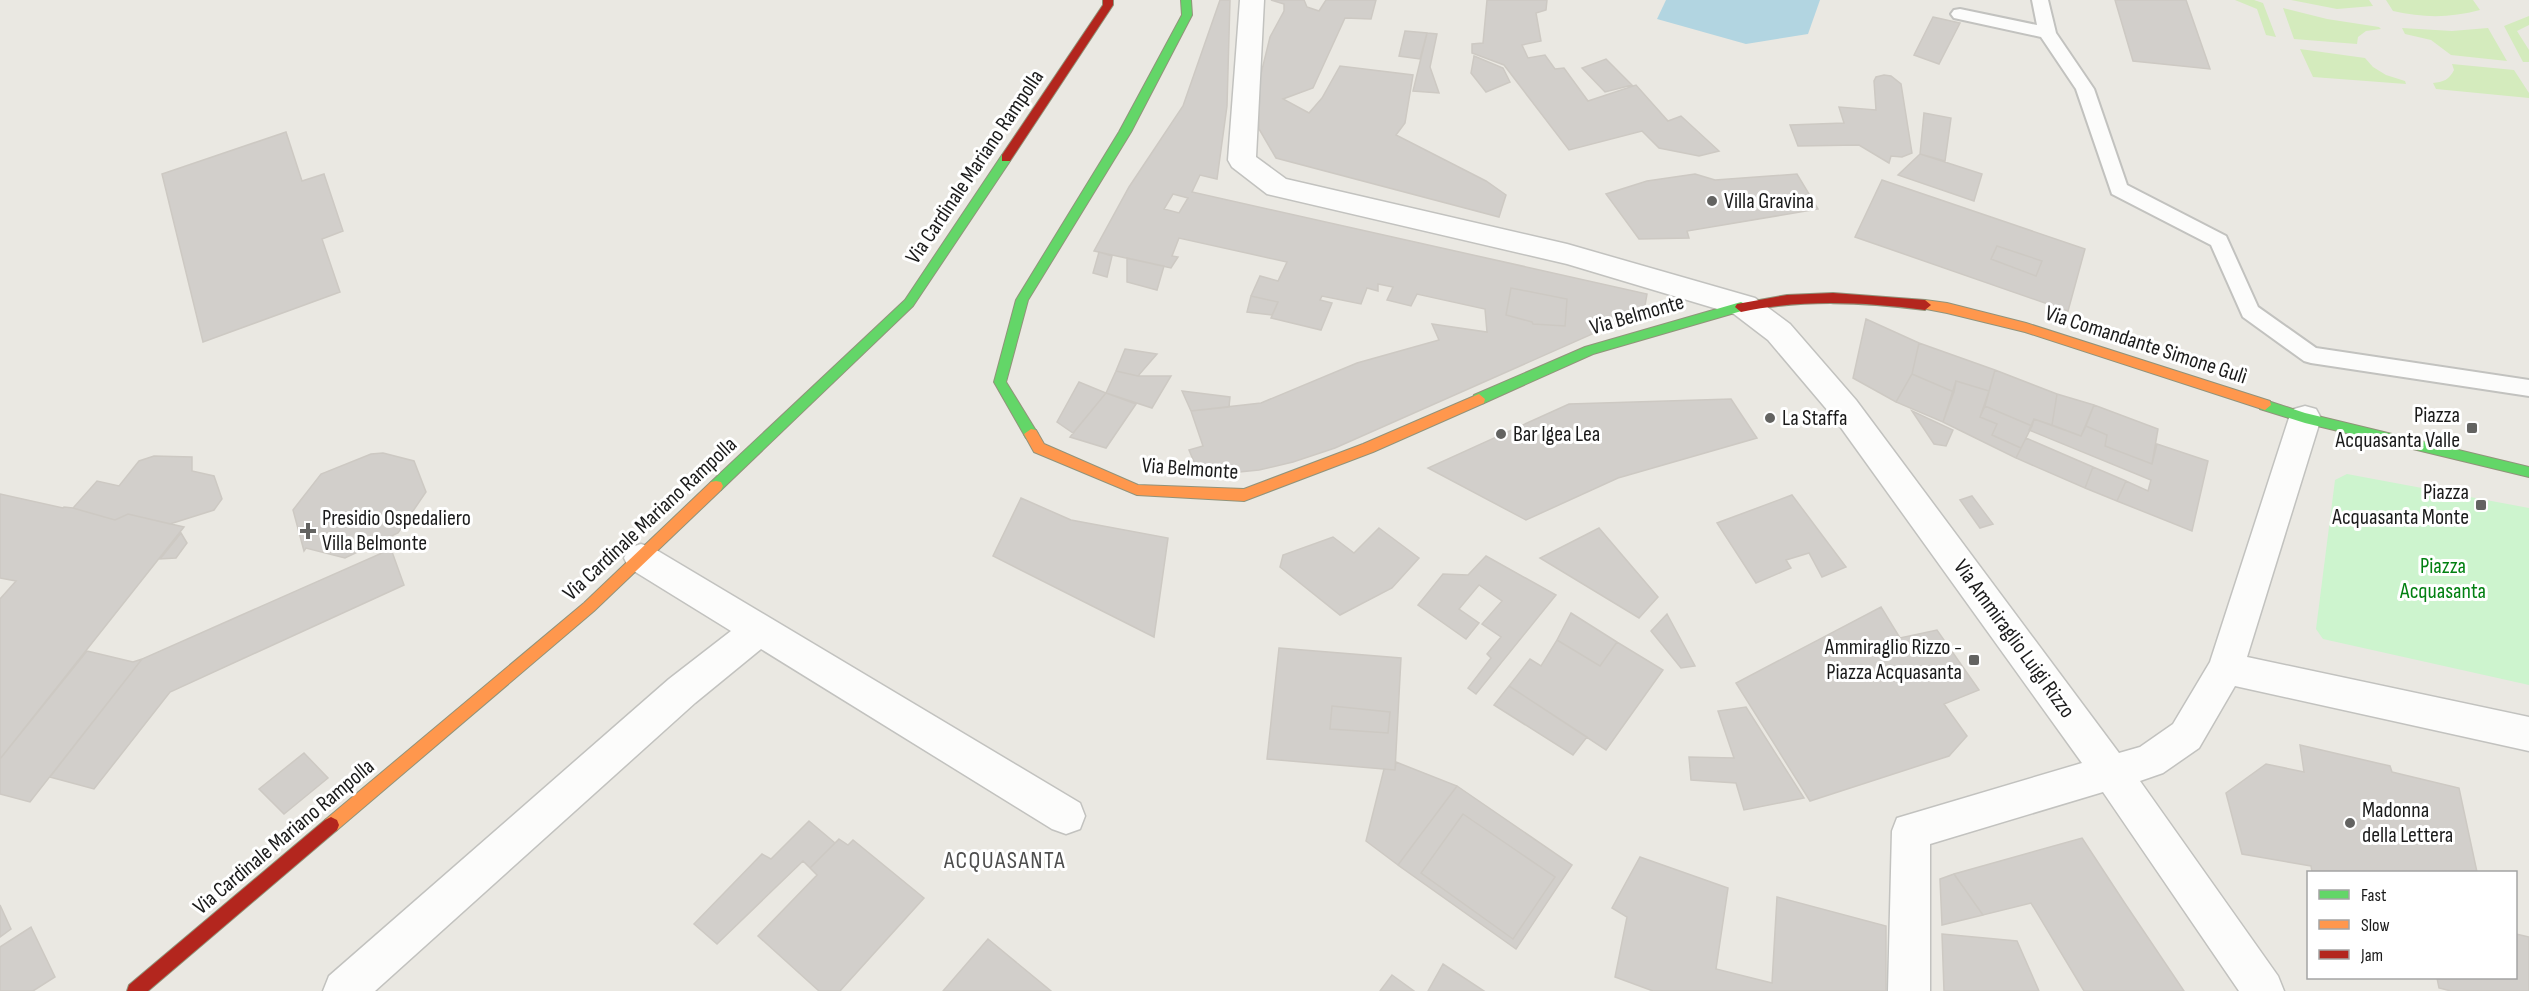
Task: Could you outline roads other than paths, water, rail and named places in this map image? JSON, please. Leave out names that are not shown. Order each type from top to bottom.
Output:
[{"type":"main road","name":"Via Cardinale Mariano Rampolla","points":[[135,991],[589,607],[909,303],[1102,15],[1108,5],[1108,0]]},
{"type":"main road","name":"Via Belmonte","points":[[1186,0],[1187,15],[1125,132],[1022,300],[1000,382],[1039,448],[1137,490],[1244,495],[1368,448],[1590,350],[1744,306]]},
{"type":"main road","name":"Via Comandante Simone Gulì","points":[[1744,306],[1801,297],[1874,298],[1947,308],[2026,328],[2305,418],[2529,472]]},
{"type":"street","points":[[1252,0],[1242,160],[1277,187],[1568,254],[1744,306]]},
{"type":"street","name":"Via Ammiraglio Luigi Rizzo","points":[[1744,306],[1779,332],[1845,409],[2111,772],[2263,991]]},
{"type":"street","points":[[1909,991],[1911,831],[2150,761],[2186,736],[2226,668],[2305,418]]},
{"type":"street","points":[[640,558],[1066,816]]},
{"type":"street","points":[[344,991],[682,691],[759,630]]},
{"type":"street","points":[[2226,668],[2529,734]]},
{"type":"lane","points":[[2040,0],[2047,33],[2085,89],[2119,189],[2219,241],[2250,312],[2311,355],[2529,388]]},
{"type":"lane","points":[[1960,14],[2047,33]]},
{"type":"water","points":[[1666,0],[1820,0],[1808,34],[1746,44],[1657,19]]},
{"type":"place","name":"Villa Gravina","points":[[1712,201]]},
{"type":"place","name":"La Staffa","points":[[1770,418]]},
{"type":"place","name":"Piazza Acquasanta Valle","points":[[2472,428]]},
{"type":"place","name":"Bar Igea Lea","points":[[1501,434]]},
{"type":"place","name":"Piazza Acquasanta Monte","points":[[2481,505]]},
{"type":"place","name":"Presidio Ospedaliero Villa Belmonte","points":[[308,531]]},
{"type":"place","name":"Ammiraglio Rizzo - Piazza Acquasanta","points":[[1974,660]]},
{"type":"place","name":"Madonna della Lettera","points":[[2350,823]]},
{"type":"district","name":"ACQUASANTA","points":[[1005,860]]},
{"type":"park label","name":"Piazza Acquasanta","points":[[2443,578]]}]
